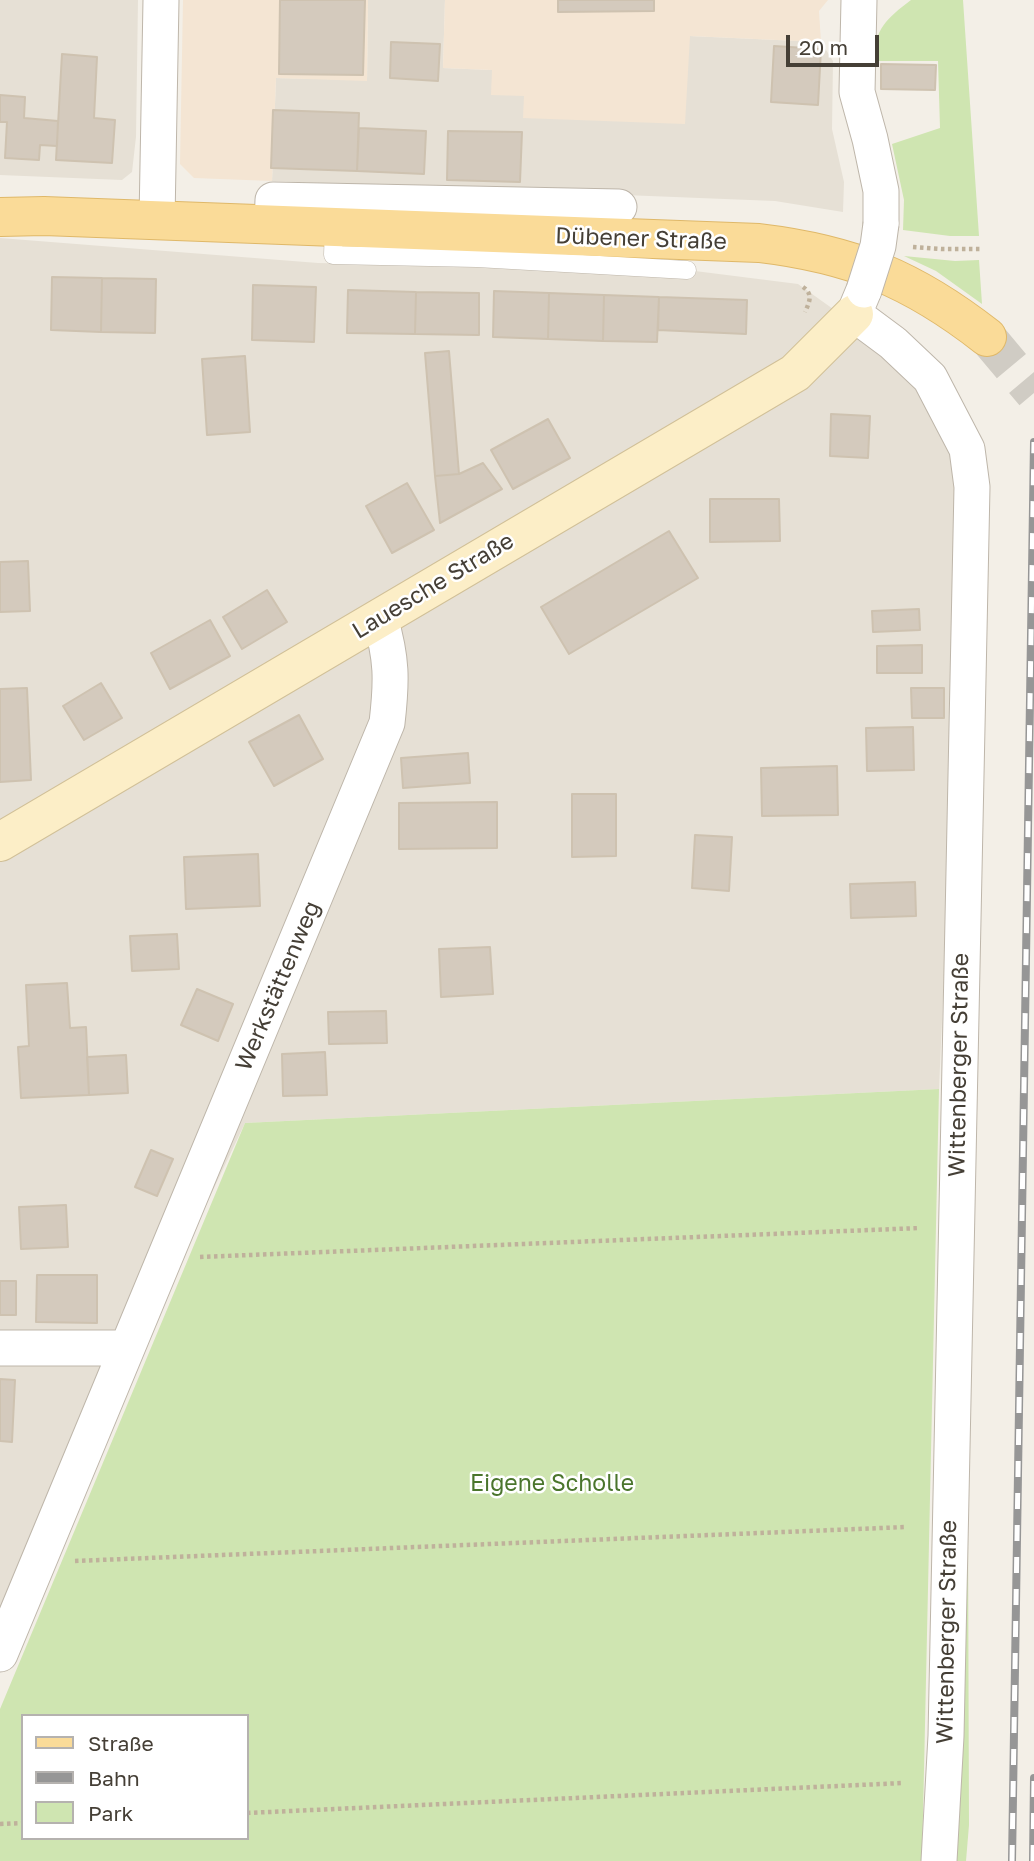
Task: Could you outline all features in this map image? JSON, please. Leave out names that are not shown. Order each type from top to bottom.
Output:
[{"type":"main road","name":"Dübener Straße","points":[[0,217],[157,220],[759,243],[831,254],[895,278],[955,312],[987,337]]},
{"type":"street","points":[[157,220],[162,0]]},
{"type":"street","points":[[859,0],[857,92],[881,191],[878,246],[859,302]]},
{"type":"street","name":"Dübener Straße","points":[[272,225],[273,200],[619,207]]},
{"type":"street","name":"Lauesche Straße","points":[[0,842],[795,373],[859,302]]},
{"type":"street","name":"Wittenberger Straße","points":[[859,302],[893,343],[930,377],[967,449],[972,487],[946,1722],[939,1861]]},
{"type":"street","name":"Werkstättenweg","points":[[0,1654],[387,723],[391,689],[390,654],[380,618]]},
{"type":"street","points":[[0,1348],[127,1348]]},
{"type":"lane","points":[[334,227],[333,255],[477,258],[687,270]]},
{"type":"path","points":[[910,246],[982,249]]},
{"type":"path","points":[[798,284],[808,291],[811,299],[798,321]]},
{"type":"path","points":[[164,1258],[920,1228]]},
{"type":"path","points":[[41,1554],[57,1561],[906,1527]]},
{"type":"path","points":[[248,1813],[903,1783]]},
{"type":"path","points":[[0,1824],[21,1823]]},
{"type":"shaded area","points":[[0,0],[138,0],[136,137],[132,172],[122,180],[0,175]]},
{"type":"shaded area","points":[[183,0],[368,0],[367,81],[276,78],[272,181],[194,178],[180,164]]},
{"type":"shaded area","points":[[368,0],[445,0],[443,68],[492,70],[524,96],[524,118],[690,36],[821,42],[833,61],[832,129],[844,182],[843,212],[775,201],[272,181],[276,78],[367,80]]},
{"type":"shaded area","points":[[445,0],[828,0],[819,11],[821,42],[690,36],[685,124],[523,118],[524,96],[491,95],[492,70],[443,68]]},
{"type":"shaded area","points":[[0,238],[318,263],[687,270],[798,284],[930,378],[967,449],[939,1089],[245,1123],[0,1637]]},
{"type":"green space","points":[[911,0],[963,0],[979,236],[950,236],[903,230],[904,200],[892,144],[940,128],[938,61],[872,61],[876,40],[884,25]]},
{"type":"green space","points":[[904,256],[955,261],[979,260],[982,304],[936,271]]},
{"type":"green space","name":"Eigene Scholle","points":[[939,1089],[922,1861],[0,1861],[0,1709],[245,1123]]},
{"type":"green space","points":[[968,1527],[969,1825],[966,1861],[953,1861]]},
{"type":"building","points":[[280,0],[365,0],[363,75],[279,74]]},
{"type":"building","points":[[558,0],[654,0],[654,11],[558,12]]},
{"type":"building","points":[[391,42],[440,44],[438,81],[390,78]]},
{"type":"building","points":[[774,46],[821,49],[818,105],[771,102]]},
{"type":"building","points":[[62,54],[97,57],[94,118],[115,120],[112,163],[56,160]]},
{"type":"building","points":[[881,64],[936,65],[935,90],[881,89]]},
{"type":"building","points":[[0,95],[25,97],[24,118],[58,121],[57,146],[40,145],[39,160],[5,158],[7,122],[0,122]]},
{"type":"building","points":[[273,110],[359,113],[357,171],[271,168]]},
{"type":"building","points":[[359,128],[426,131],[424,174],[357,171]]},
{"type":"building","points":[[448,131],[522,132],[520,182],[447,180]]},
{"type":"building","points":[[52,277],[102,278],[101,332],[51,330]]},
{"type":"building","points":[[102,278],[156,279],[155,333],[101,332]]},
{"type":"building","points":[[253,285],[316,287],[314,342],[252,340]]},
{"type":"building","points":[[348,290],[416,292],[415,334],[347,333]]},
{"type":"building","points":[[494,291],[549,293],[548,339],[493,337]]},
{"type":"building","points":[[416,292],[479,293],[479,335],[415,334]]},
{"type":"building","points":[[549,293],[604,295],[603,341],[548,339]]},
{"type":"building","points":[[604,295],[659,297],[657,342],[603,341]]},
{"type":"building","points":[[659,297],[747,300],[746,334],[658,330]]},
{"type":"building","points":[[449,351],[459,474],[435,476],[425,353]]},
{"type":"building","points":[[245,356],[250,432],[207,435],[202,359]]},
{"type":"building","points":[[831,414],[870,416],[868,458],[830,456]]},
{"type":"building","points":[[548,419],[570,458],[513,489],[491,450]]},
{"type":"building","points":[[483,463],[502,489],[440,523],[435,476],[459,474]]},
{"type":"building","points":[[407,483],[434,530],[392,553],[366,506]]},
{"type":"building","points":[[710,499],[779,499],[780,541],[710,542]]},
{"type":"building","points":[[669,531],[698,578],[569,654],[541,607]]},
{"type":"building","points":[[28,561],[30,611],[0,612],[0,562]]},
{"type":"building","points":[[267,590],[287,622],[242,649],[223,617]]},
{"type":"building","points":[[919,609],[920,630],[873,632],[872,611]]},
{"type":"building","points":[[210,620],[230,656],[170,689],[151,653]]},
{"type":"building","points":[[922,645],[922,673],[877,673],[877,646]]},
{"type":"building","points":[[101,683],[122,718],[84,740],[63,706]]},
{"type":"building","points":[[27,688],[31,780],[0,782],[0,689]]},
{"type":"building","points":[[911,688],[944,688],[944,718],[912,718]]},
{"type":"building","points":[[299,715],[323,759],[274,786],[249,742]]},
{"type":"building","points":[[913,727],[914,770],[867,771],[866,728]]},
{"type":"building","points":[[468,753],[470,783],[403,788],[401,758]]},
{"type":"building","points":[[837,766],[838,815],[762,816],[761,768]]},
{"type":"building","points":[[572,794],[616,794],[616,856],[572,857]]},
{"type":"building","points":[[497,802],[497,848],[399,849],[399,803]]},
{"type":"building","points":[[695,835],[732,837],[729,891],[692,888]]},
{"type":"building","points":[[258,854],[260,906],[186,909],[184,857]]},
{"type":"building","points":[[915,882],[916,916],[851,918],[850,884]]},
{"type":"building","points":[[177,934],[179,969],[132,971],[130,936]]},
{"type":"building","points":[[490,947],[493,994],[441,997],[439,949]]},
{"type":"building","points":[[67,983],[70,1028],[86,1027],[89,1095],[21,1098],[18,1047],[29,1046],[26,985]]},
{"type":"building","points":[[197,989],[233,1004],[218,1041],[181,1025]]},
{"type":"building","points":[[386,1011],[387,1043],[329,1044],[328,1012]]},
{"type":"building","points":[[325,1052],[327,1095],[283,1096],[282,1054]]},
{"type":"building","points":[[126,1055],[128,1093],[89,1095],[87,1057]]},
{"type":"building","points":[[151,1150],[173,1159],[157,1196],[135,1187]]},
{"type":"building","points":[[66,1205],[68,1247],[21,1249],[19,1207]]},
{"type":"building","points":[[37,1275],[97,1275],[97,1323],[36,1322]]},
{"type":"building","points":[[0,1281],[16,1281],[16,1315],[0,1315]]},
{"type":"building","points":[[0,1379],[15,1380],[12,1442],[0,1441]]},
{"type":"tunnel","points":[[987,337],[1034,393]]},
{"type":"railway","points":[[1012,1861],[1034,442]]},
{"type":"railway","points":[[1033,1861],[1034,1778]]}]
